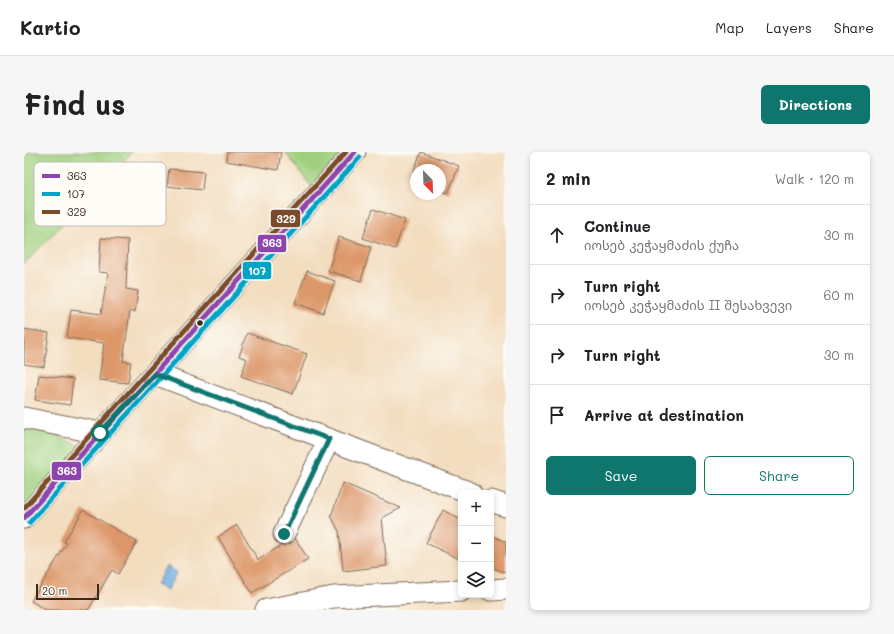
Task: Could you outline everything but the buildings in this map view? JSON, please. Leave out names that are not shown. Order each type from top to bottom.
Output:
[{"type":"street","points":[[24,518],[355,152]]},
{"type":"street","points":[[155,374],[463,490]]},
{"type":"street","points":[[24,418],[100,433]]},
{"type":"street","points":[[284,534],[329,439]]},
{"type":"street","points":[[494,501],[506,506]]},
{"type":"street","points":[[494,590],[506,589]]},
{"type":"street","points":[[266,610],[458,591]]},
{"type":"green space","points":[[24,152],[132,152],[122,162],[34,162],[34,226],[61,226],[24,264]]},
{"type":"green space","points":[[285,152],[355,152],[317,194]]},
{"type":"green space","points":[[24,421],[86,449],[24,515]]},
{"type":"water","points":[[166,566],[177,572],[167,590],[156,585]]},
{"type":"transit line","name":"329","points":[[24,508],[346,152]]},
{"type":"transit line","name":"363","points":[[24,518],[355,152]]},
{"type":"transit line","name":"107","points":[[29,523],[360,157]]},
{"type":"route","points":[[100,433],[155,374],[329,439],[284,534]]}]
